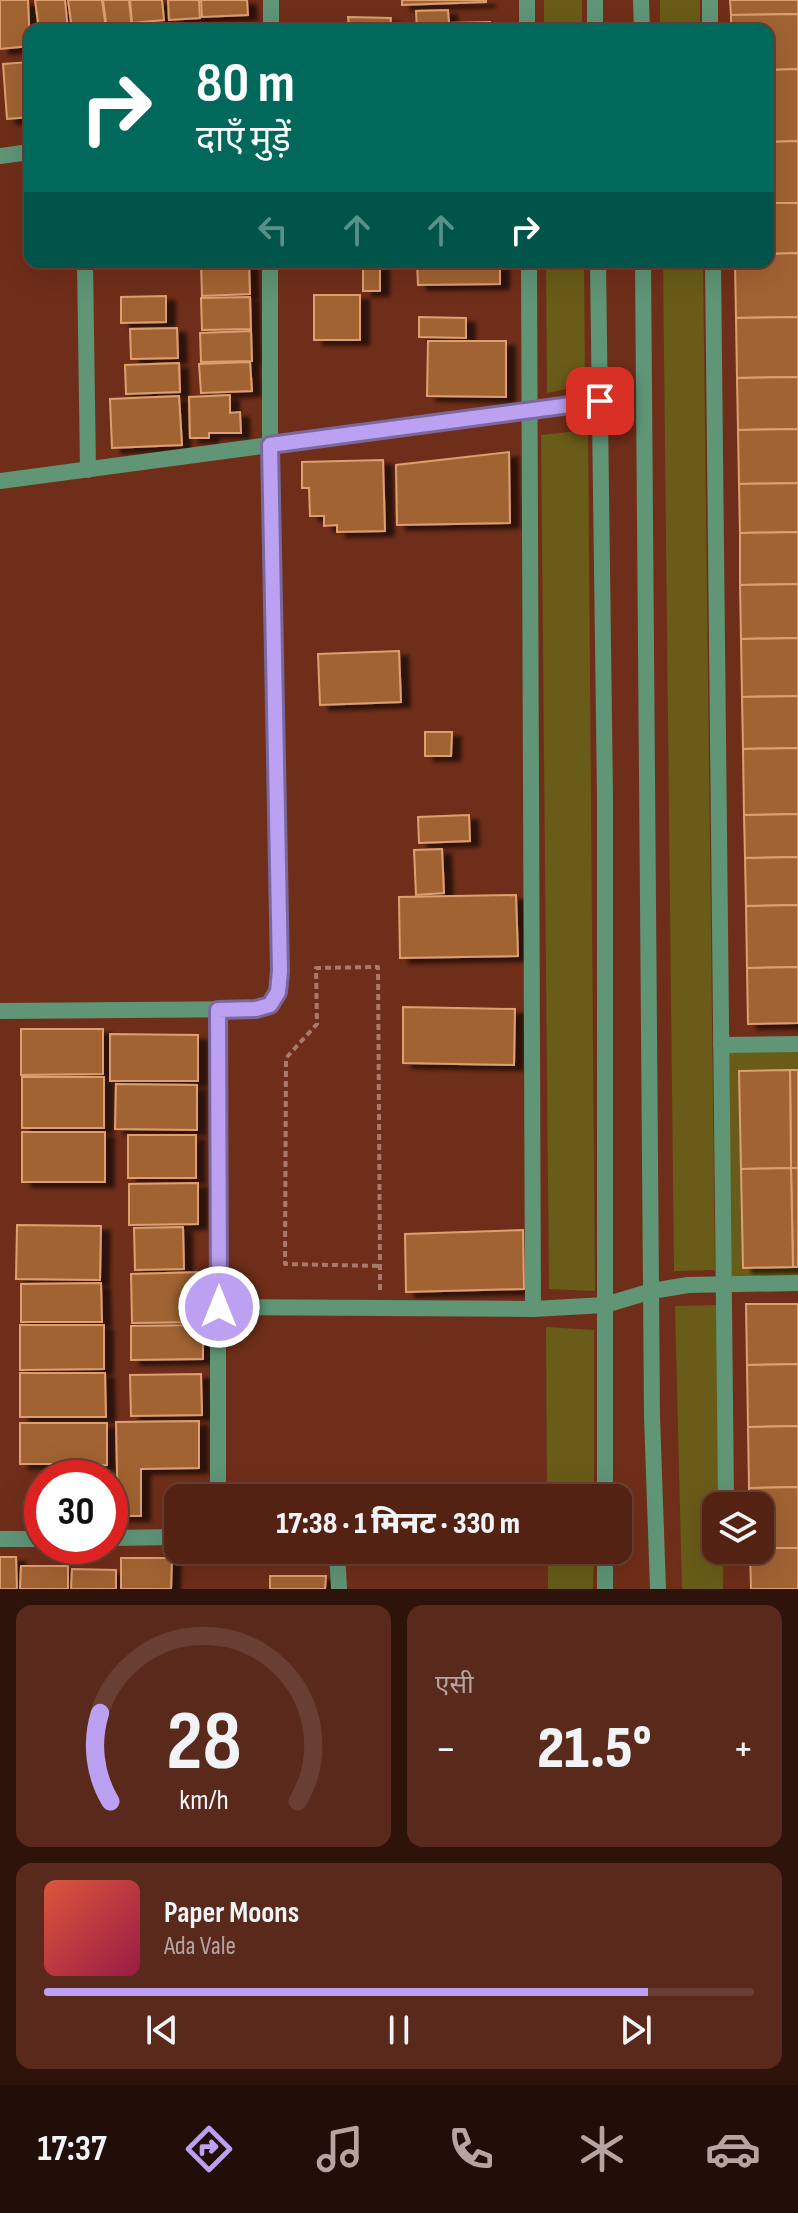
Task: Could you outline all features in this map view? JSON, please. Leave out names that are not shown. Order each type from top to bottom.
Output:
[{"type":"street","points":[[271,0],[271,24]]},
{"type":"street","points":[[527,0],[527,24]]},
{"type":"street","points":[[595,0],[595,24]]},
{"type":"street","points":[[641,0],[642,24]]},
{"type":"street","points":[[710,0],[710,24]]},
{"type":"street","points":[[0,156],[24,153]]},
{"type":"street","points":[[85,268],[88,470]]},
{"type":"street","points":[[0,1011],[256,1009],[270,1005],[278,992],[270,268]]},
{"type":"street","points":[[529,268],[533,1309]]},
{"type":"street","points":[[598,268],[605,797],[605,1484]]},
{"type":"street","points":[[643,268],[652,1416],[658,1589]]},
{"type":"street","points":[[713,268],[726,1492]]},
{"type":"street","points":[[0,481],[600,401]]},
{"type":"street","points":[[218,1010],[218,1484]]},
{"type":"street","points":[[721,1045],[798,1044]]},
{"type":"street","points":[[219,1307],[533,1309],[605,1305],[652,1291],[724,1283],[798,1283]]},
{"type":"street","points":[[128,1538],[164,1537]]},
{"type":"street","points":[[0,1539],[24,1539]]},
{"type":"street","points":[[338,1564],[339,1589]]},
{"type":"street","points":[[605,1564],[605,1589]]},
{"type":"path","points":[[380,1266],[285,1264],[286,1058],[317,1024],[316,968],[378,967],[380,1266],[380,1308]]},
{"type":"shaded area","points":[[544,0],[582,0],[582,24],[544,24]]},
{"type":"shaded area","points":[[660,0],[700,0],[700,24],[660,24]]},
{"type":"shaded area","points":[[546,268],[584,268],[585,385],[547,393]]},
{"type":"shaded area","points":[[663,268],[703,268],[715,1270],[674,1271]]},
{"type":"shaded area","points":[[588,430],[595,1291],[549,1289],[541,435]]},
{"type":"shaded area","points":[[798,1044],[798,1283],[724,1283],[721,1045]]},
{"type":"shaded area","points":[[717,1305],[722,1492],[702,1492],[702,1564],[723,1564],[723,1589],[682,1589],[675,1306]]},
{"type":"shaded area","points":[[546,1327],[594,1330],[594,1484],[547,1484]]},
{"type":"shaded area","points":[[548,1564],[594,1564],[593,1589],[548,1589]]},
{"type":"building","points":[[0,0],[28,0],[29,24],[24,24],[24,47],[0,49]]},
{"type":"building","points":[[35,0],[65,0],[67,24],[38,24]]},
{"type":"building","points":[[68,0],[102,0],[105,24],[71,24]]},
{"type":"building","points":[[103,0],[129,0],[131,24],[106,24]]},
{"type":"building","points":[[130,0],[162,0],[164,20],[132,23]]},
{"type":"building","points":[[168,0],[199,0],[200,18],[169,20]]},
{"type":"building","points":[[201,0],[247,0],[248,15],[202,17]]},
{"type":"building","points":[[402,0],[486,0],[486,2],[402,5]]},
{"type":"building","points":[[730,0],[798,0],[798,14],[731,15]]},
{"type":"building","points":[[448,10],[449,23],[490,24],[417,24],[416,11]]},
{"type":"building","points":[[798,14],[798,69],[774,70],[774,24],[731,24],[731,15]]},
{"type":"building","points":[[348,17],[391,18],[390,24],[349,24]]},
{"type":"building","points":[[24,62],[24,118],[7,119],[3,64]]},
{"type":"building","points":[[798,69],[798,141],[774,142],[774,70]]},
{"type":"building","points":[[798,141],[798,203],[774,203],[774,142]]},
{"type":"building","points":[[774,203],[798,203],[798,253],[774,254]]},
{"type":"building","points":[[798,253],[798,317],[736,318],[735,268],[774,268],[774,254]]},
{"type":"building","points":[[201,268],[249,268],[250,294],[202,296]]},
{"type":"building","points":[[363,268],[380,268],[380,291],[363,291]]},
{"type":"building","points":[[417,268],[500,268],[500,284],[418,285]]},
{"type":"building","points":[[314,295],[360,295],[360,340],[314,340]]},
{"type":"building","points":[[166,296],[166,322],[121,323],[121,297]]},
{"type":"building","points":[[250,297],[251,329],[202,330],[201,298]]},
{"type":"building","points":[[419,317],[466,318],[466,338],[419,337]]},
{"type":"building","points":[[798,317],[798,377],[737,378],[736,318]]},
{"type":"building","points":[[177,328],[178,358],[131,359],[130,329]]},
{"type":"building","points":[[251,331],[252,361],[201,362],[200,333]]},
{"type":"building","points":[[428,341],[506,341],[506,397],[427,396]]},
{"type":"building","points":[[250,362],[252,391],[201,393],[199,364]]},
{"type":"building","points":[[179,363],[180,392],[126,394],[125,365]]},
{"type":"building","points":[[798,377],[798,429],[738,430],[737,378]]},
{"type":"building","points":[[230,395],[230,413],[240,412],[241,433],[209,433],[209,438],[190,438],[189,397]]},
{"type":"building","points":[[179,396],[182,445],[112,448],[110,399]]},
{"type":"building","points":[[798,429],[798,483],[739,484],[738,430]]},
{"type":"building","points":[[509,452],[510,523],[397,525],[396,465]]},
{"type":"building","points":[[383,460],[385,531],[337,532],[337,525],[324,526],[324,516],[310,516],[309,488],[302,488],[302,462]]},
{"type":"building","points":[[798,483],[798,532],[740,533],[739,484]]},
{"type":"building","points":[[798,532],[798,584],[740,585],[740,533]]},
{"type":"building","points":[[798,584],[798,638],[741,639],[740,585]]},
{"type":"building","points":[[798,638],[798,696],[742,697],[741,639]]},
{"type":"building","points":[[399,651],[401,702],[320,705],[318,654]]},
{"type":"building","points":[[798,696],[798,748],[743,749],[742,697]]},
{"type":"building","points":[[425,732],[452,732],[451,756],[425,756]]},
{"type":"building","points":[[798,748],[798,814],[744,815],[743,749]]},
{"type":"building","points":[[798,814],[798,857],[745,858],[744,815]]},
{"type":"building","points":[[469,815],[470,841],[419,843],[418,817]]},
{"type":"building","points":[[442,849],[444,893],[416,895],[414,850]]},
{"type":"building","points":[[798,857],[798,905],[746,906],[745,858]]},
{"type":"building","points":[[516,895],[518,956],[400,958],[399,897]]},
{"type":"building","points":[[798,905],[798,967],[747,968],[746,906]]},
{"type":"building","points":[[798,967],[798,1023],[748,1024],[747,968]]},
{"type":"building","points":[[403,1007],[515,1009],[514,1065],[403,1063]]},
{"type":"building","points":[[21,1029],[103,1029],[103,1074],[21,1075]]},
{"type":"building","points":[[110,1034],[198,1035],[198,1081],[110,1081]]},
{"type":"building","points":[[790,1070],[798,1070],[798,1168],[791,1168]]},
{"type":"building","points":[[790,1070],[791,1168],[741,1169],[739,1071]]},
{"type":"building","points":[[22,1077],[104,1077],[104,1128],[22,1128]]},
{"type":"building","points":[[116,1084],[197,1085],[197,1130],[115,1129]]},
{"type":"building","points":[[22,1132],[105,1132],[105,1182],[22,1182]]},
{"type":"building","points":[[128,1135],[196,1135],[196,1178],[128,1178]]},
{"type":"building","points":[[791,1168],[798,1168],[798,1267],[793,1267]]},
{"type":"building","points":[[791,1168],[793,1267],[743,1268],[741,1169]]},
{"type":"building","points":[[198,1183],[198,1224],[129,1225],[129,1184]]},
{"type":"building","points":[[17,1225],[101,1226],[100,1280],[16,1279]]},
{"type":"building","points":[[183,1227],[184,1269],[135,1270],[134,1228]]},
{"type":"building","points":[[523,1230],[524,1289],[406,1292],[405,1234]]},
{"type":"building","points":[[201,1272],[202,1322],[132,1323],[131,1274]]},
{"type":"building","points":[[101,1283],[102,1322],[21,1322],[21,1284]]},
{"type":"building","points":[[746,1304],[798,1304],[798,1364],[747,1365]]},
{"type":"building","points":[[20,1325],[104,1325],[104,1369],[20,1370]]},
{"type":"building","points":[[203,1325],[203,1359],[131,1360],[131,1326]]},
{"type":"building","points":[[798,1364],[798,1426],[748,1427],[747,1365]]},
{"type":"building","points":[[20,1373],[105,1373],[106,1417],[20,1417]]},
{"type":"building","points":[[201,1374],[202,1415],[131,1416],[130,1375]]},
{"type":"building","points":[[199,1421],[199,1468],[141,1469],[141,1516],[128,1516],[128,1460],[117,1460],[116,1422]]},
{"type":"building","points":[[20,1423],[107,1423],[107,1460],[24,1460],[24,1464],[20,1464]]},
{"type":"building","points":[[798,1426],[798,1487],[749,1488],[748,1427]]},
{"type":"building","points":[[798,1487],[798,1548],[774,1548],[774,1492],[749,1492],[749,1488]]},
{"type":"building","points":[[774,1548],[798,1548],[798,1589],[751,1589],[750,1564],[774,1564]]},
{"type":"building","points":[[0,1557],[16,1557],[17,1589],[0,1589]]},
{"type":"building","points":[[128,1558],[164,1558],[164,1564],[172,1564],[171,1589],[121,1589],[121,1564],[128,1564]]},
{"type":"building","points":[[21,1566],[68,1566],[68,1589],[20,1589]]},
{"type":"building","points":[[72,1569],[116,1570],[116,1589],[71,1589]]},
{"type":"building","points":[[270,1576],[326,1576],[325,1589],[270,1589]]},
{"type":"route","points":[[219,1307],[218,1010],[256,1009],[270,1005],[278,992],[280,971],[270,445],[600,401]]}]
